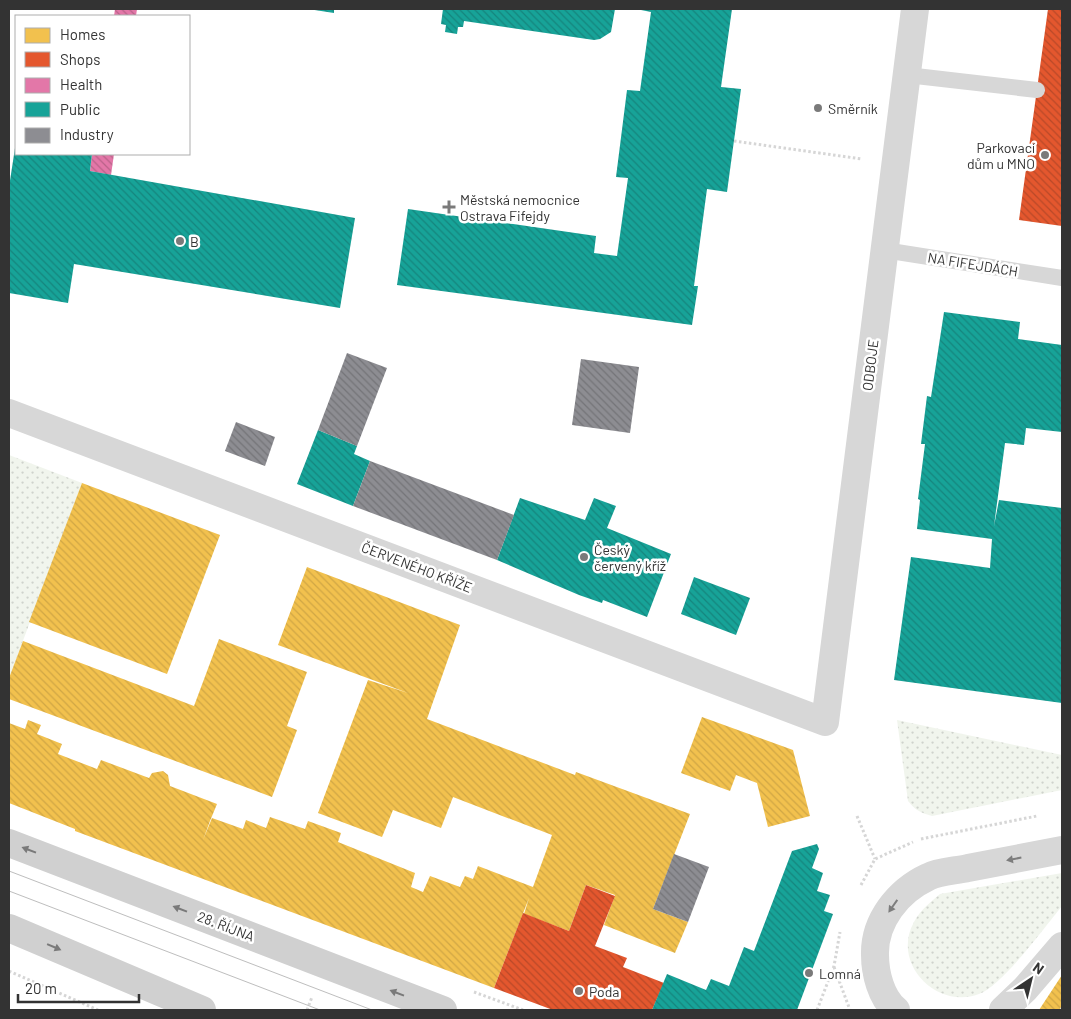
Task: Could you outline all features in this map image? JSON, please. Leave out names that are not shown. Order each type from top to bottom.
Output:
[{"type":"main road","name":"28. ŘÍJNA","points":[[9,843],[442,1010]]},
{"type":"main road","points":[[9,928],[202,1010]]},
{"type":"street","name":"ODBOJE","points":[[825,722],[915,9]]},
{"type":"street","name":"ČERVENÉHO KŘÍŽE","points":[[9,413],[825,722]]},
{"type":"street","points":[[896,1010],[880,986],[875,967],[875,947],[880,926],[893,904],[909,887],[930,876],[1062,850]]},
{"type":"street","points":[[1003,1010],[1025,989],[1062,946]]},
{"type":"lane","points":[[907,76],[1037,90]]},
{"type":"lane","name":"NA FIFEJDÁCH","points":[[884,250],[1062,278]]},
{"type":"path","points":[[734,141],[895,164]]},
{"type":"path","points":[[857,816],[875,858],[929,836],[1041,816]]},
{"type":"path","points":[[834,966],[850,1010]]},
{"type":"path","points":[[9,971],[98,1010]]},
{"type":"shaded area","points":[[9,455],[82,483],[9,678]]},
{"type":"shaded area","points":[[897,720],[1062,755],[1062,790],[932,816],[925,814],[908,801]]},
{"type":"shaded area","points":[[1062,873],[1062,906],[1011,968],[988,989],[979,994],[963,997],[947,995],[933,989],[913,967],[908,953],[908,938],[916,918],[940,894]]},
{"type":"building: Homes","points":[[82,483],[220,535],[167,674],[29,622]]},
{"type":"building: Homes","points":[[307,567],[460,625],[427,719],[575,775],[576,772],[690,814],[653,909],[688,922],[675,953],[604,925],[615,895],[586,885],[569,931],[524,914],[529,898],[494,988],[75,831],[75,829],[9,803],[9,723],[25,729],[28,720],[41,725],[37,734],[62,744],[58,754],[97,769],[101,760],[149,778],[152,773],[163,771],[168,775],[170,786],[217,804],[203,840],[212,818],[243,829],[246,820],[266,828],[270,817],[305,829],[308,821],[341,833],[338,842],[415,873],[411,887],[423,892],[430,876],[460,887],[465,876],[473,879],[478,866],[533,887],[552,835],[453,797],[441,828],[393,810],[382,837],[318,813],[368,680],[408,693],[278,645]]},
{"type":"building: Homes","points":[[219,639],[307,672],[287,726],[297,730],[272,797],[9,699],[9,678],[23,641],[194,706]]},
{"type":"building: Homes","points":[[702,717],[793,750],[810,816],[768,827],[757,783],[736,775],[730,791],[681,773]]},
{"type":"building: Homes","points":[[1062,975],[1062,1010],[1039,1010]]},
{"type":"building: Shops","name":"Parkovací dům u MNO","points":[[1048,9],[1062,9],[1062,226],[1019,220]]},
{"type":"building: Shops","points":[[586,885],[615,896],[595,946],[627,958],[623,967],[664,983],[652,1010],[553,1010],[494,988],[523,913],[569,931]]},
{"type":"building: Health","points":[[115,9],[137,9],[136,15],[114,15]]},
{"type":"building: Health","points":[[92,155],[114,155],[111,175],[90,171]]},
{"type":"building: Public","points":[[308,9],[334,9],[334,13]]},
{"type":"building: Public","points":[[443,9],[615,9],[611,32],[600,39],[594,40],[464,21],[463,27],[458,27],[457,34],[445,32],[446,25],[441,24]]},
{"type":"building: Public","points":[[636,9],[732,9],[721,87],[741,89],[727,192],[707,189],[694,286],[698,286],[692,325],[397,285],[408,209],[596,236],[594,253],[617,256],[628,178],[616,177],[627,90],[640,91],[651,12]]},
{"type":"building: Public","name":"B","points":[[15,148],[15,155],[92,155],[90,171],[355,218],[340,308],[74,264],[68,303],[9,293],[9,187]]},
{"type":"building: Public","points":[[944,312],[1020,322],[1018,339],[1062,345],[1062,432],[1026,428],[1024,445],[1005,443],[994,526],[999,500],[1062,508],[1062,703],[894,680],[911,557],[990,568],[992,539],[917,529],[920,500],[918,499],[925,444],[921,444],[927,396],[931,397]]},
{"type":"building: Public","points":[[318,430],[357,446],[354,454],[370,461],[353,506],[297,484]]},
{"type":"building: Public","name":"Český červený kříž","points":[[520,498],[585,520],[594,498],[616,506],[607,528],[671,554],[647,617],[603,600],[602,603],[579,595],[497,560]]},
{"type":"building: Public","points":[[694,577],[750,598],[736,635],[681,614]]},
{"type":"building: Public","points":[[817,844],[819,849],[812,868],[823,873],[817,891],[830,895],[824,911],[833,914],[797,1010],[652,1010],[667,974],[706,990],[711,979],[729,986],[744,947],[754,951],[792,851]]},
{"type":"building: Industry","points":[[347,353],[387,368],[357,446],[318,430]]},
{"type":"building: Industry","points":[[581,359],[639,367],[630,433],[572,425]]},
{"type":"building: Industry","points":[[236,422],[275,437],[265,466],[225,451]]},
{"type":"building: Industry","points":[[370,461],[514,515],[497,560],[353,506]]},
{"type":"building: Industry","points":[[674,854],[709,867],[688,922],[653,909]]},
{"type":"tram line","points":[[9,871],[372,1010]]},
{"type":"tram line","points":[[9,891],[320,1010]]},
{"type":"place","name":"Směrník","points":[[818,108]]},
{"type":"place","name":"Parkovací dům u MNO","points":[[1045,155]]},
{"type":"place","name":"Městská nemocnice Ostrava Fifejdy","points":[[449,207]]},
{"type":"place","name":"B","points":[[180,241]]},
{"type":"place","name":"Český červený kříž","points":[[584,557]]},
{"type":"place","name":"Lomná","points":[[809,973]]},
{"type":"place","name":"Poda","points":[[579,991]]}]
